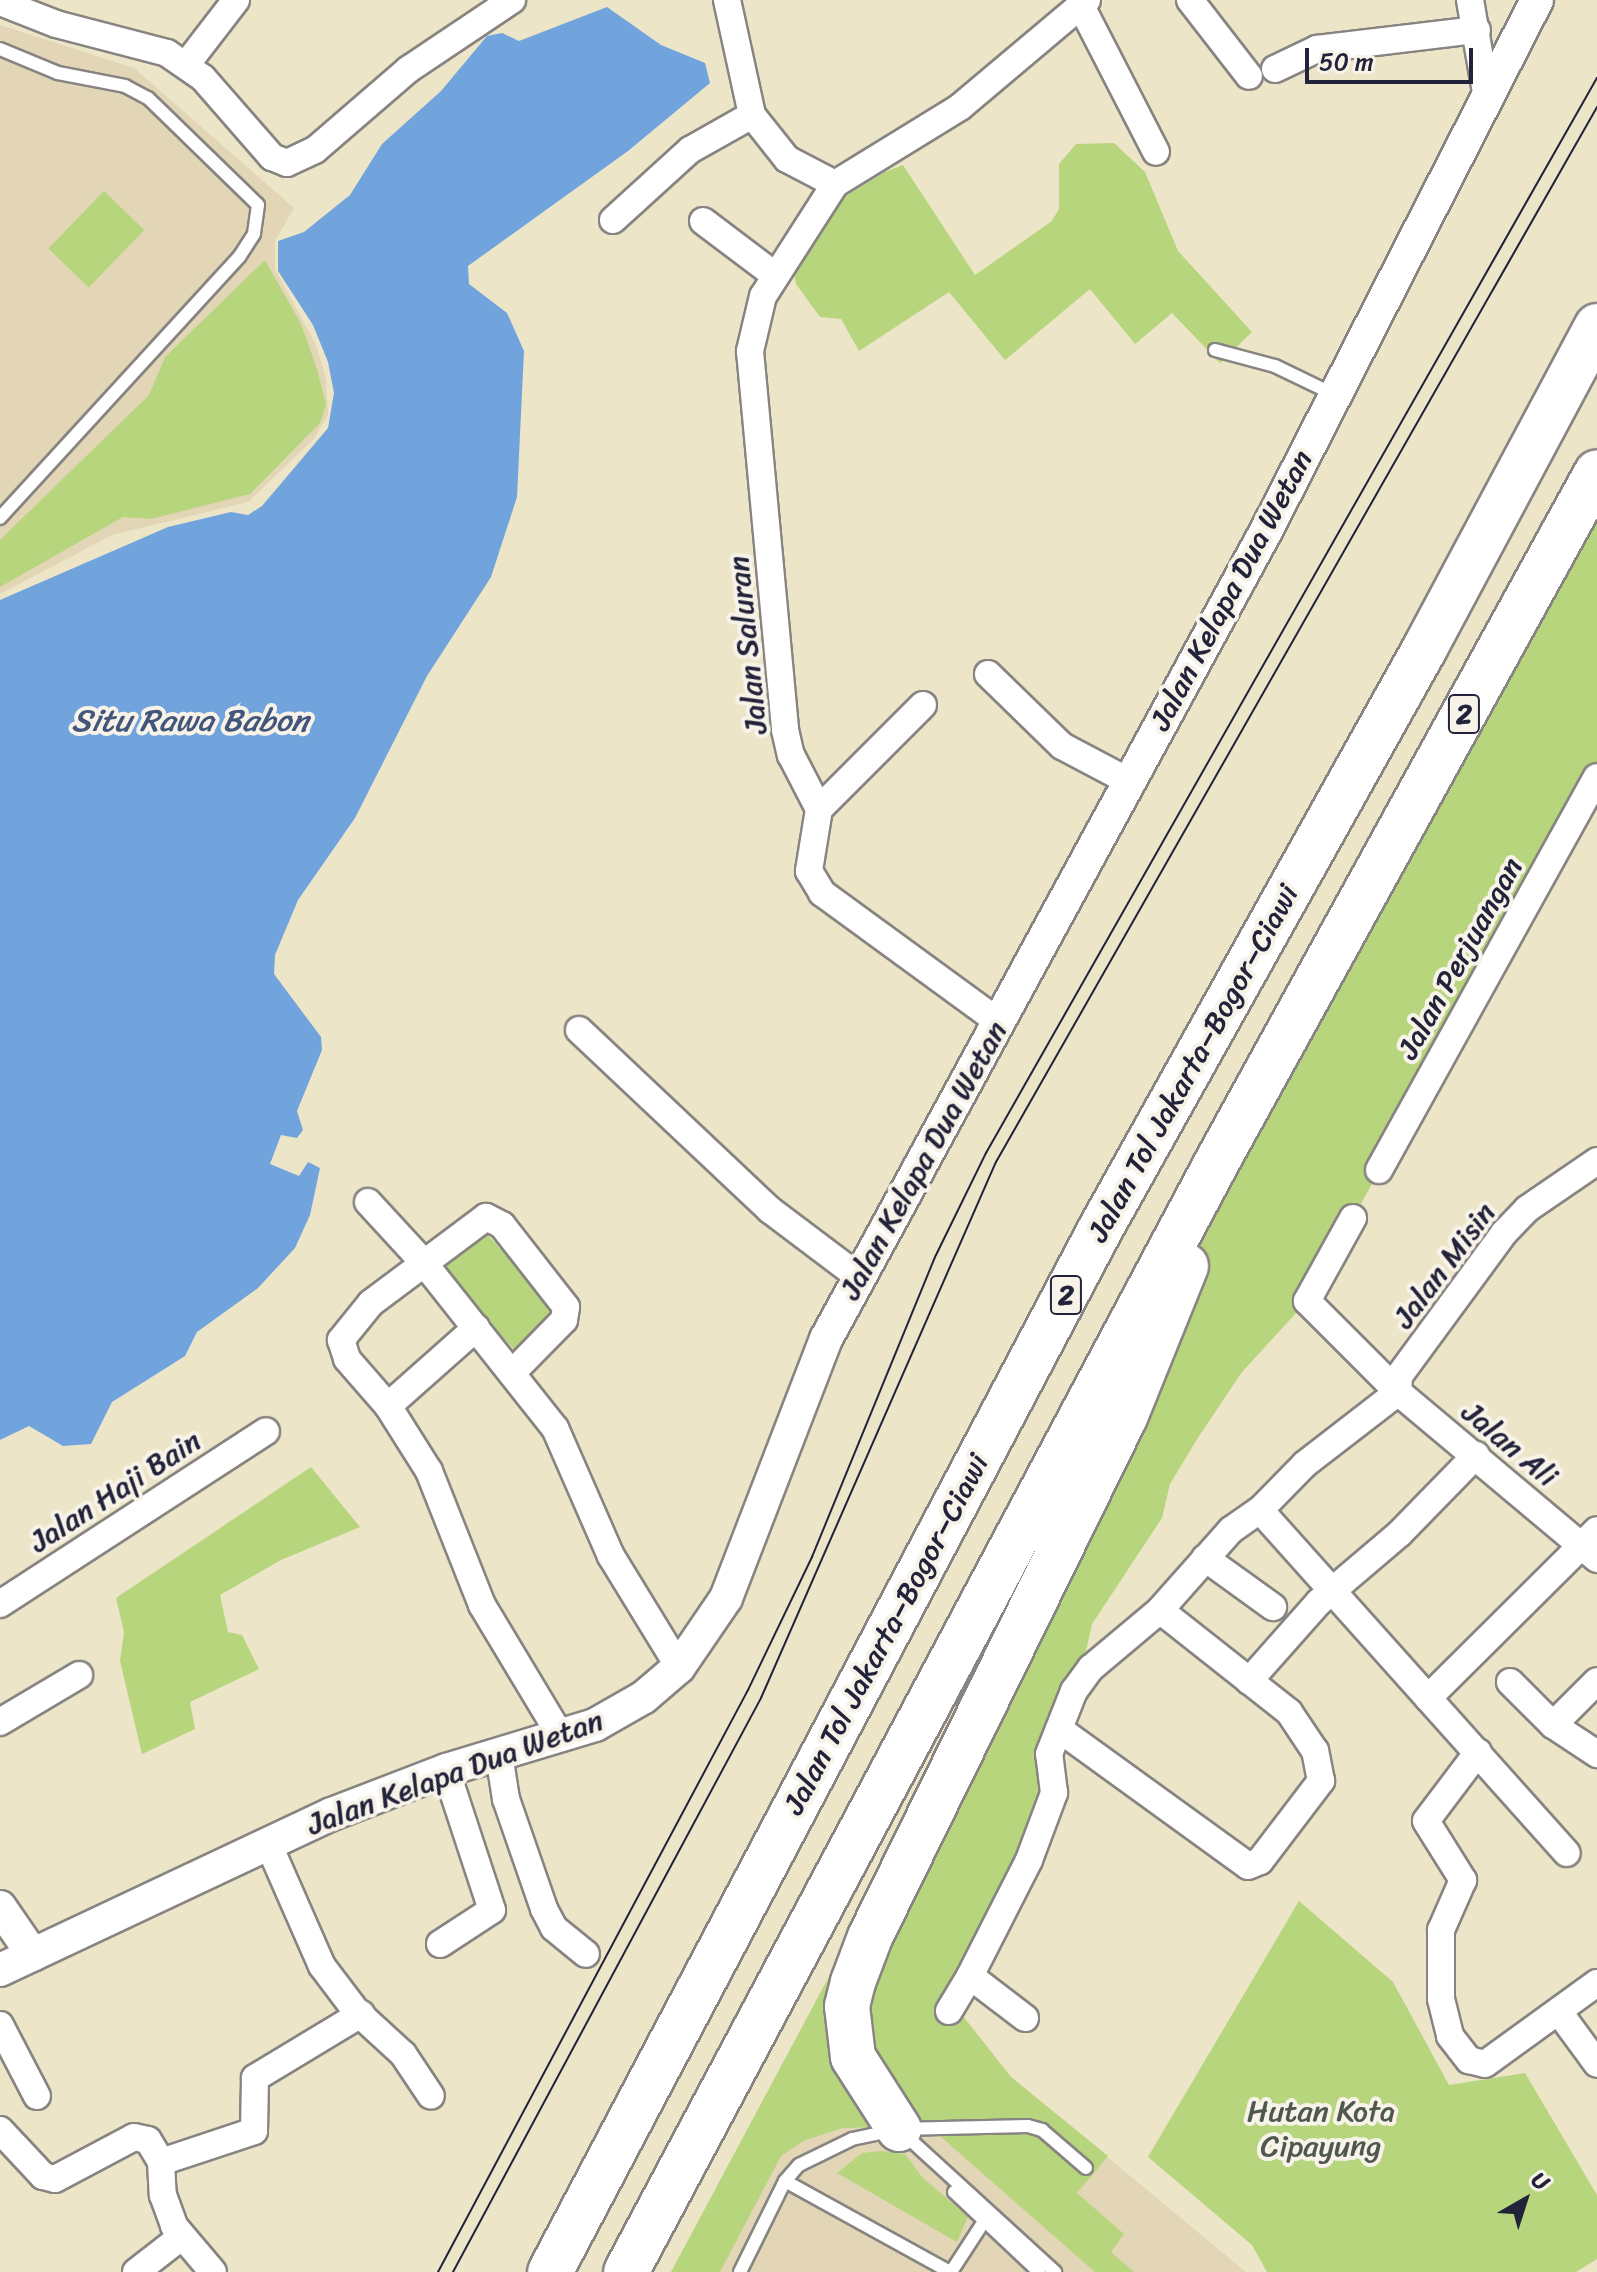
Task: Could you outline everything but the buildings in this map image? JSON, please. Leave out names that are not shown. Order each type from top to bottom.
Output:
[{"type":"highway","name":"Jalan Tol Jakarta–Bogor–Ciawi","points":[[550,2272],[1102,1226],[1425,648],[1597,326]]},
{"type":"highway","name":"2","points":[[626,2272],[1218,1160],[1597,472]]},
{"type":"highway","points":[[912,2143],[853,2057],[847,2006],[853,1982],[1125,1417],[1182,1280],[1218,1160]]},
{"type":"street","points":[[186,65],[236,0]]},
{"type":"street","points":[[0,2],[56,24],[167,53],[186,65],[272,157],[294,163],[409,69],[512,0]]},
{"type":"street","points":[[728,0],[752,115],[787,159],[835,184],[960,107],[1084,2],[1156,152]]},
{"type":"street","points":[[1190,0],[1249,76]]},
{"type":"street","points":[[1470,0],[1486,93]]},
{"type":"street","name":"Jalan Kelapa Dua Wetan","points":[[0,1970],[268,1843],[446,1770],[562,1738],[644,1697],[679,1667],[726,1598],[802,1394],[859,1277],[1335,395],[1486,93],[1537,0]]},
{"type":"street","points":[[1275,69],[1317,49],[1477,30]]},
{"type":"street","points":[[613,220],[690,150],[752,115]]},
{"type":"street","name":"Jalan Saluran","points":[[819,809],[791,755],[785,730],[751,375],[756,311],[835,184]]},
{"type":"street","points":[[703,221],[776,276]]},
{"type":"street","points":[[988,674],[1062,746],[1128,781]]},
{"type":"street","points":[[923,705],[819,809],[809,871],[822,893],[999,1022]]},
{"type":"street","name":"Jalan Perjuangan","points":[[1379,1170],[1597,777]]},
{"type":"street","points":[[579,1030],[770,1210],[859,1277]]},
{"type":"street","name":"Jalan Misin","points":[[1398,1392],[1399,1376],[1504,1233],[1527,1209],[1597,1161]]},
{"type":"street","points":[[368,1202],[424,1263],[555,1428],[611,1556],[679,1667]]},
{"type":"street","points":[[512,1373],[566,1314],[561,1299],[512,1237],[493,1220],[480,1218],[371,1303],[341,1340],[347,1359],[388,1406],[445,1502],[496,1632],[562,1738]]},
{"type":"street","points":[[949,2011],[1029,1860],[1054,1793],[1047,1768],[1059,1729],[1082,1678],[1160,1610],[1231,1530],[1260,1510],[1305,1464],[1398,1392],[1307,1301],[1353,1218]]},
{"type":"street","points":[[388,1406],[476,1328]]},
{"type":"street","name":"Jalan Ali","points":[[1398,1392],[1592,1545],[1428,1698]]},
{"type":"street","name":"Jalan Haji Bain","points":[[0,1604],[266,1431]]},
{"type":"street","points":[[1249,1681],[1297,1624],[1336,1592],[1476,1455]]},
{"type":"street","points":[[1260,1510],[1567,1853]]},
{"type":"street","points":[[1205,1558],[1273,1607]]},
{"type":"street","points":[[1059,1729],[1251,1867],[1316,1790],[1322,1771],[1297,1722],[1160,1610]]},
{"type":"street","points":[[0,1722],[79,1675]]},
{"type":"street","points":[[1553,1725],[1597,1681]]},
{"type":"street","points":[[1510,1682],[1553,1725],[1597,1754]]},
{"type":"street","points":[[1478,1752],[1426,1821],[1463,1880],[1441,1930],[1441,1999],[1450,2036],[1473,2063],[1495,2058],[1597,1983]]},
{"type":"street","points":[[499,1754],[506,1799],[544,1909],[554,1928],[586,1954]]},
{"type":"street","points":[[440,1944],[492,1910],[446,1770]]},
{"type":"street","points":[[268,1843],[313,1950],[359,2013],[403,2054],[431,2096]]},
{"type":"street","points":[[0,1907],[33,1955]]},
{"type":"street","points":[[970,1976],[1025,2018]]},
{"type":"street","points":[[1559,2012],[1597,2064]]},
{"type":"street","points":[[161,2162],[254,2131],[255,2078],[359,2013]]},
{"type":"street","points":[[0,2025],[37,2096]]},
{"type":"street","points":[[2,2134],[48,2178],[60,2178],[134,2137],[148,2140],[161,2162],[167,2212],[181,2237],[213,2272]]},
{"type":"street","points":[[136,2272],[181,2237]]},
{"type":"lane","points":[[0,49],[58,73],[125,86],[148,98],[258,205],[254,234],[239,257],[0,518]]},
{"type":"lane","points":[[1215,350],[1275,366],[1335,395]]},
{"type":"lane","points":[[740,2272],[785,2181],[810,2156],[832,2146],[912,2143],[1035,2126],[1086,2168]]},
{"type":"lane","points":[[912,2143],[983,2223],[1039,2272]]},
{"type":"lane","points":[[912,2143],[1055,2272]]},
{"type":"lane","points":[[785,2181],[951,2272],[983,2223]]},
{"type":"shaded area","points":[[0,25],[134,68],[294,208],[275,241],[275,269],[316,345],[326,378],[328,415],[313,440],[248,502],[112,535],[0,594]]},
{"type":"shaded area","points":[[932,1800],[958,1813],[1004,1882],[944,1993],[1011,2077],[1246,2272],[671,2272]]},
{"type":"green space","points":[[1114,143],[1145,172],[1178,251],[1252,332],[1220,363],[1172,313],[1135,344],[1090,289],[1005,360],[949,292],[859,351],[841,319],[820,317],[796,284],[793,265],[839,200],[885,172],[903,165],[975,275],[1052,221],[1059,209],[1059,164],[1076,144]]},
{"type":"green space","points":[[104,191],[144,230],[89,287],[48,249]]},
{"type":"green space","points":[[265,260],[301,324],[317,369],[326,404],[320,423],[250,494],[151,519],[123,517],[0,587],[0,540],[149,395],[165,357]]},
{"type":"green space","points":[[1597,470],[1597,778],[1307,1301],[1242,1372],[1199,1436],[1170,1484],[1162,1518],[1092,1624],[1054,1793],[944,1992],[1011,2077],[1108,2156],[1077,2193],[1124,2234],[1111,2252],[1134,2272],[1095,2272],[915,2114],[889,2082],[875,2051],[868,2006],[879,1968],[957,1813],[936,1802],[1218,1160]]},
{"type":"green space","points":[[483,1230],[561,1313],[518,1354],[440,1270]]},
{"type":"green space","points":[[311,1467],[360,1527],[281,1560],[220,1595],[228,1632],[242,1635],[259,1669],[190,1702],[195,1729],[142,1754],[120,1661],[124,1632],[116,1598]]},
{"type":"green space","points":[[925,1797],[856,1946],[885,2127],[843,2128],[805,2140],[781,2156],[720,2272],[671,2272]]},
{"type":"green space","name":"Hutan Kota Cipayung","points":[[1299,1901],[1393,1982],[1449,2085],[1525,2073],[1597,2195],[1597,2259],[1576,2272],[1267,2272],[1252,2245],[1148,2157]]},
{"type":"green space","points":[[881,2151],[905,2154],[922,2177],[968,2217],[957,2242],[837,2173],[862,2153]]},
{"type":"water","name":"Situ Rawa Babon","points":[[607,7],[661,45],[705,63],[710,83],[628,151],[468,266],[469,284],[507,313],[524,351],[517,497],[491,577],[427,676],[355,818],[298,900],[275,955],[274,974],[321,1037],[322,1050],[297,1111],[303,1130],[297,1138],[281,1135],[270,1164],[299,1176],[308,1162],[320,1168],[310,1215],[295,1248],[258,1288],[197,1332],[185,1356],[112,1402],[91,1444],[63,1446],[29,1426],[0,1440],[0,600],[168,527],[231,512],[248,515],[262,506],[328,428],[334,393],[328,362],[313,325],[278,271],[278,241],[304,232],[350,195],[382,144],[441,91],[487,36],[502,33],[519,41]]},
{"type":"tram line","points":[[438,2272],[748,1690],[812,1557],[936,1255],[986,1153],[1597,78]]},
{"type":"tram line","points":[[453,2272],[761,1698],[996,1162],[1597,107]]}]
